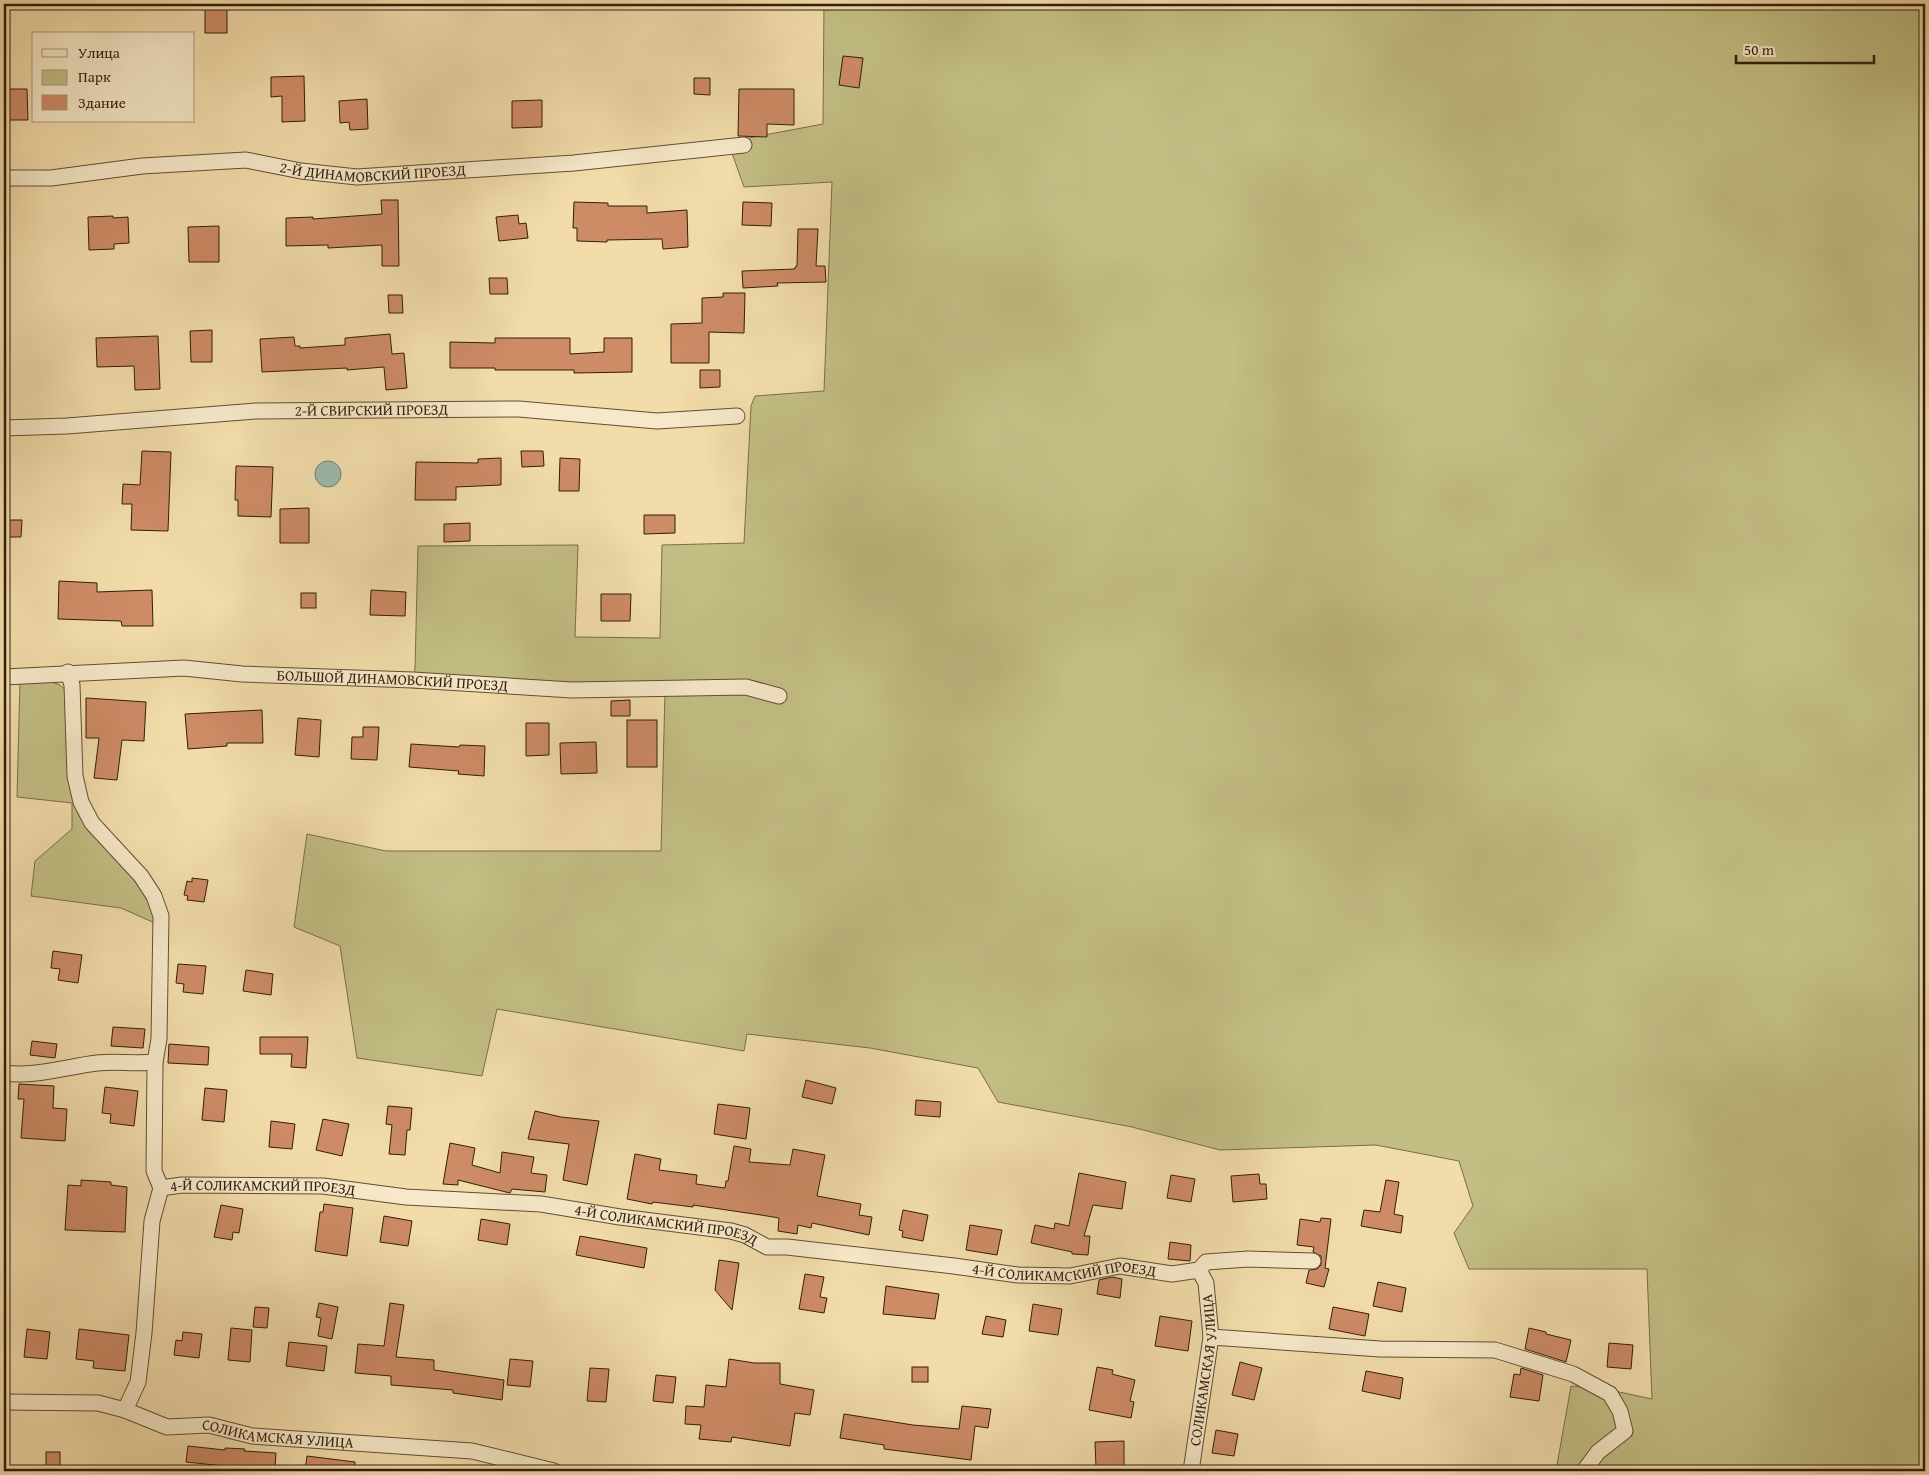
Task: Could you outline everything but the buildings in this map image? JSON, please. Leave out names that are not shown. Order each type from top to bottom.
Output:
[{"type":"street","name":"2-Й ДИНАМОВСКИЙ ПРОЕЗД","points":[[4,178],[51,178],[142,166],[246,160],[301,171],[367,176],[422,174],[511,165],[574,163],[744,145]]},
{"type":"street","name":"2-Й СВИРСКИЙ ПРОЕЗД","points":[[4,428],[67,426],[256,411],[519,409],[657,421],[737,416]]},
{"type":"street","name":"БОЛЬШОЙ ДИНАМОВСКИЙ ПРОЕЗД","points":[[4,677],[68,672],[184,668],[242,674],[412,680],[572,690],[746,687],[780,696]]},
{"type":"street","points":[[68,672],[72,685],[75,776],[81,802],[92,823],[141,876],[154,896],[161,916],[159,1039],[155,1062],[154,1170],[160,1188],[152,1221],[144,1333],[138,1382],[125,1410]]},
{"type":"street","points":[[4,1073],[22,1075],[54,1072],[98,1063],[155,1062]]},
{"type":"street","name":"4-Й СОЛИКАМСКИЙ ПРОЕЗД","points":[[160,1188],[182,1185],[323,1186],[406,1196],[541,1204],[731,1231],[745,1235],[767,1247],[787,1247],[1018,1275],[1070,1276],[1120,1266],[1172,1274],[1199,1270],[1206,1262],[1248,1259],[1313,1261]]},
{"type":"street","name":"СОЛИКАМСКАЯ УЛИЦА","points":[[1191,1471],[1211,1337],[1206,1284],[1199,1270]]},
{"type":"street","points":[[1211,1337],[1380,1348],[1495,1350],[1573,1374],[1610,1394],[1620,1411],[1625,1431],[1598,1452],[1584,1471]]},
{"type":"street","name":"СОЛИКАМСКАЯ УЛИЦА","points":[[4,1402],[98,1403],[125,1410],[167,1427],[209,1425],[252,1436],[472,1451],[554,1471]]},
{"type":"green space","points":[[824,4],[1925,4],[1925,1471],[1556,1471],[1571,1386],[1605,1389],[1652,1399],[1647,1269],[1469,1269],[1454,1233],[1473,1206],[1459,1161],[1376,1145],[1220,1150],[1132,1127],[998,1102],[978,1068],[870,1048],[747,1034],[744,1051],[497,1009],[482,1076],[357,1058],[340,946],[294,927],[307,834],[386,851],[661,851],[665,692],[412,688],[415,669],[418,546],[578,545],[575,637],[660,638],[662,545],[744,543],[751,406],[755,396],[824,391],[832,182],[744,187],[732,153],[738,140],[823,124]]},
{"type":"green space","points":[[49,681],[60,685],[67,691],[78,804],[150,897],[157,924],[121,908],[31,896],[35,861],[72,829],[72,803],[17,797],[20,682]]},
{"type":"water","points":[[328,461],[337,465],[341,474],[337,483],[328,487],[319,483],[315,474],[319,465]]}]
